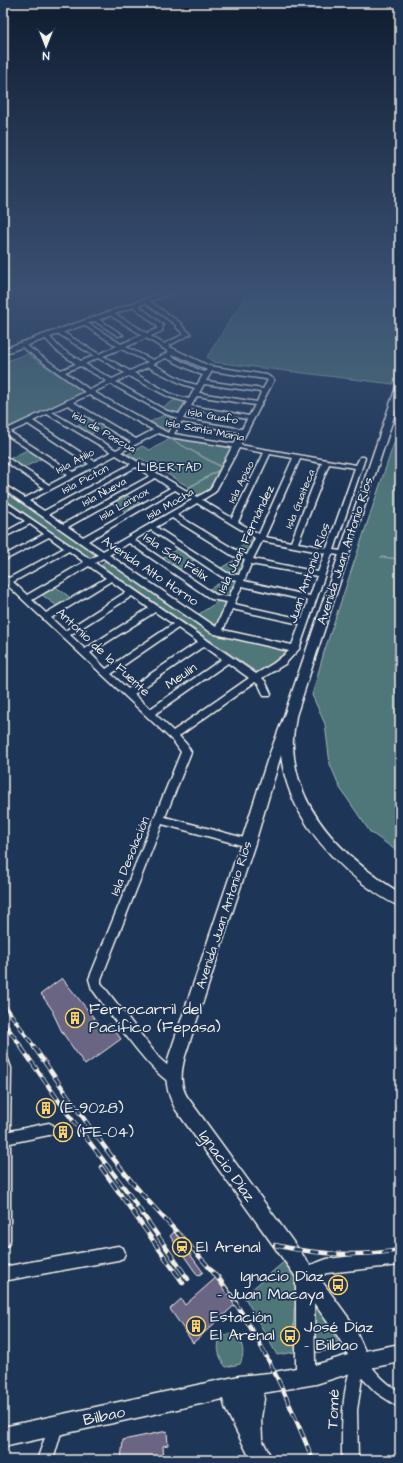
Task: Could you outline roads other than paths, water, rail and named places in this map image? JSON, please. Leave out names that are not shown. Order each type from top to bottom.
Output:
[{"type":"main road","name":"Avenida Juan Antonio Ríos","points":[[173,1078],[177,1056],[248,843],[282,735],[290,716],[400,386]]},
{"type":"main road","points":[[290,716],[287,737],[290,769],[300,802],[327,843],[358,872],[400,900]]},
{"type":"main road","points":[[270,775],[276,770],[290,769]]},
{"type":"main road","name":"Ignacio Díaz","points":[[173,1078],[174,1089],[182,1104],[346,1332],[360,1361]]},
{"type":"main road","points":[[305,1274],[306,1376]]},
{"type":"main road","points":[[259,1456],[243,1398],[269,1383],[306,1376],[360,1361],[400,1353]]},
{"type":"main road","name":"Bilbao","points":[[3,1437],[205,1394],[222,1397],[243,1398]]},
{"type":"street","name":"Isla Santa María","points":[[41,358],[89,392],[158,430],[170,435],[359,467]]},
{"type":"street","name":"Isla Guafo","points":[[71,358],[110,382],[180,419],[245,432]]},
{"type":"street","points":[[61,372],[93,358]]},
{"type":"street","points":[[102,358],[171,396],[189,404],[252,418]]},
{"type":"street","points":[[142,358],[184,383],[266,391]]},
{"type":"street","points":[[4,433],[161,358]]},
{"type":"street","points":[[171,358],[199,372],[209,372]]},
{"type":"street","points":[[184,358],[209,372]]},
{"type":"street","points":[[170,435],[209,372]]},
{"type":"street","name":"Isla Mocha","points":[[27,599],[151,528],[216,488],[271,381],[270,378],[209,372]]},
{"type":"street","points":[[195,394],[259,404]]},
{"type":"street","points":[[68,402],[136,442]]},
{"type":"street","name":"Isla de Pascua","points":[[48,412],[260,538],[344,554]]},
{"type":"street","points":[[28,422],[94,464]]},
{"type":"street","name":"Isla Atilio","points":[[24,501],[158,430]]},
{"type":"street","points":[[4,433],[72,475]]},
{"type":"street","name":"Isla Apiao","points":[[234,522],[268,452]]},
{"type":"street","points":[[3,457],[49,488]]},
{"type":"street","name":"Isla Juan Fernández","points":[[218,632],[249,560],[297,457]]},
{"type":"street","name":"Juan Antonio Ríos","points":[[255,678],[283,660],[295,648],[362,458]]},
{"type":"street","name":"Isla Guaiteca","points":[[294,544],[326,462]]},
{"type":"street","name":"Isla Picton","points":[[44,514],[137,464]]},
{"type":"street","name":"Isla Nueva","points":[[63,527],[156,476]]},
{"type":"street","name":"Avenida Alto Horno","points":[[3,486],[218,632],[295,648]]},
{"type":"street","name":"Isla Lennox","points":[[82,541],[176,487]]},
{"type":"street","name":"Avenida Alto Horno","points":[[3,502],[7,509],[30,521],[262,683],[267,694]]},
{"type":"street","points":[[173,515],[236,554],[249,560],[322,575]]},
{"type":"street","points":[[3,536],[30,521]]},
{"type":"street","points":[[151,528],[225,575],[240,581],[313,599]]},
{"type":"street","points":[[3,559],[49,534]]},
{"type":"street","name":"Isla San Félix","points":[[129,540],[214,597],[230,603],[305,622]]},
{"type":"street","points":[[6,579],[69,548]]},
{"type":"street","points":[[46,617],[111,578]]},
{"type":"street","name":"Antonio de la Fuente","points":[[6,579],[184,747]]},
{"type":"street","points":[[65,635],[132,592]]},
{"type":"street","points":[[84,653],[155,608]]},
{"type":"street","points":[[106,673],[179,624]]},
{"type":"street","points":[[128,694],[204,642]]},
{"type":"street","name":"Meulín","points":[[149,714],[228,659]]},
{"type":"street","points":[[172,736],[255,678]]},
{"type":"street","name":"Isla Desolación","points":[[173,1078],[155,1062],[96,985],[96,974],[184,758],[186,752],[184,747]]},
{"type":"street","points":[[159,819],[248,843]]},
{"type":"street","points":[[3,1061],[5,1068],[3,1240]]},
{"type":"street","points":[[4,1138],[49,1129]]},
{"type":"street","points":[[3,1274],[118,1253]]},
{"type":"street","points":[[305,1274],[327,1266],[400,1258]]},
{"type":"street","points":[[360,1361],[368,1376],[376,1384],[400,1401]]},
{"type":"street","name":"Tomé","points":[[350,1460],[350,1395],[352,1383],[360,1361]]},
{"type":"street","points":[[45,1460],[56,1426]]},
{"type":"waterway","points":[[381,557],[400,559]]},
{"type":"railway","points":[[3,1003],[35,1048]]},
{"type":"railway","points":[[3,1021],[22,1048]]},
{"type":"railway","points":[[21,1047],[68,1114],[126,1190],[188,1279]]},
{"type":"railway","points":[[34,1047],[114,1160],[154,1208],[212,1271],[232,1298],[267,1356],[313,1460]]},
{"type":"railway","points":[[101,1167],[183,1283]]},
{"type":"railway","points":[[275,1245],[306,1251],[337,1254],[368,1254],[400,1250]]},
{"type":"place","name":"Ferrocarril del Pacífico (Fepasa)","points":[[75,1018]]},
{"type":"place","name":"(E-9028)","points":[[46,1108]]},
{"type":"place","name":"(FE-04)","points":[[63,1132]]},
{"type":"place","name":"El Arenal","points":[[182,1247]]},
{"type":"place","name":"Ignacio Diaz - Juan Macaya","points":[[338,1285]]},
{"type":"place","name":"Estación El Arenal","points":[[196,1326]]},
{"type":"place","name":"José Díaz - Bilbao","points":[[290,1336]]},
{"type":"district","name":"LIBERTAD","points":[[170,467]]}]
